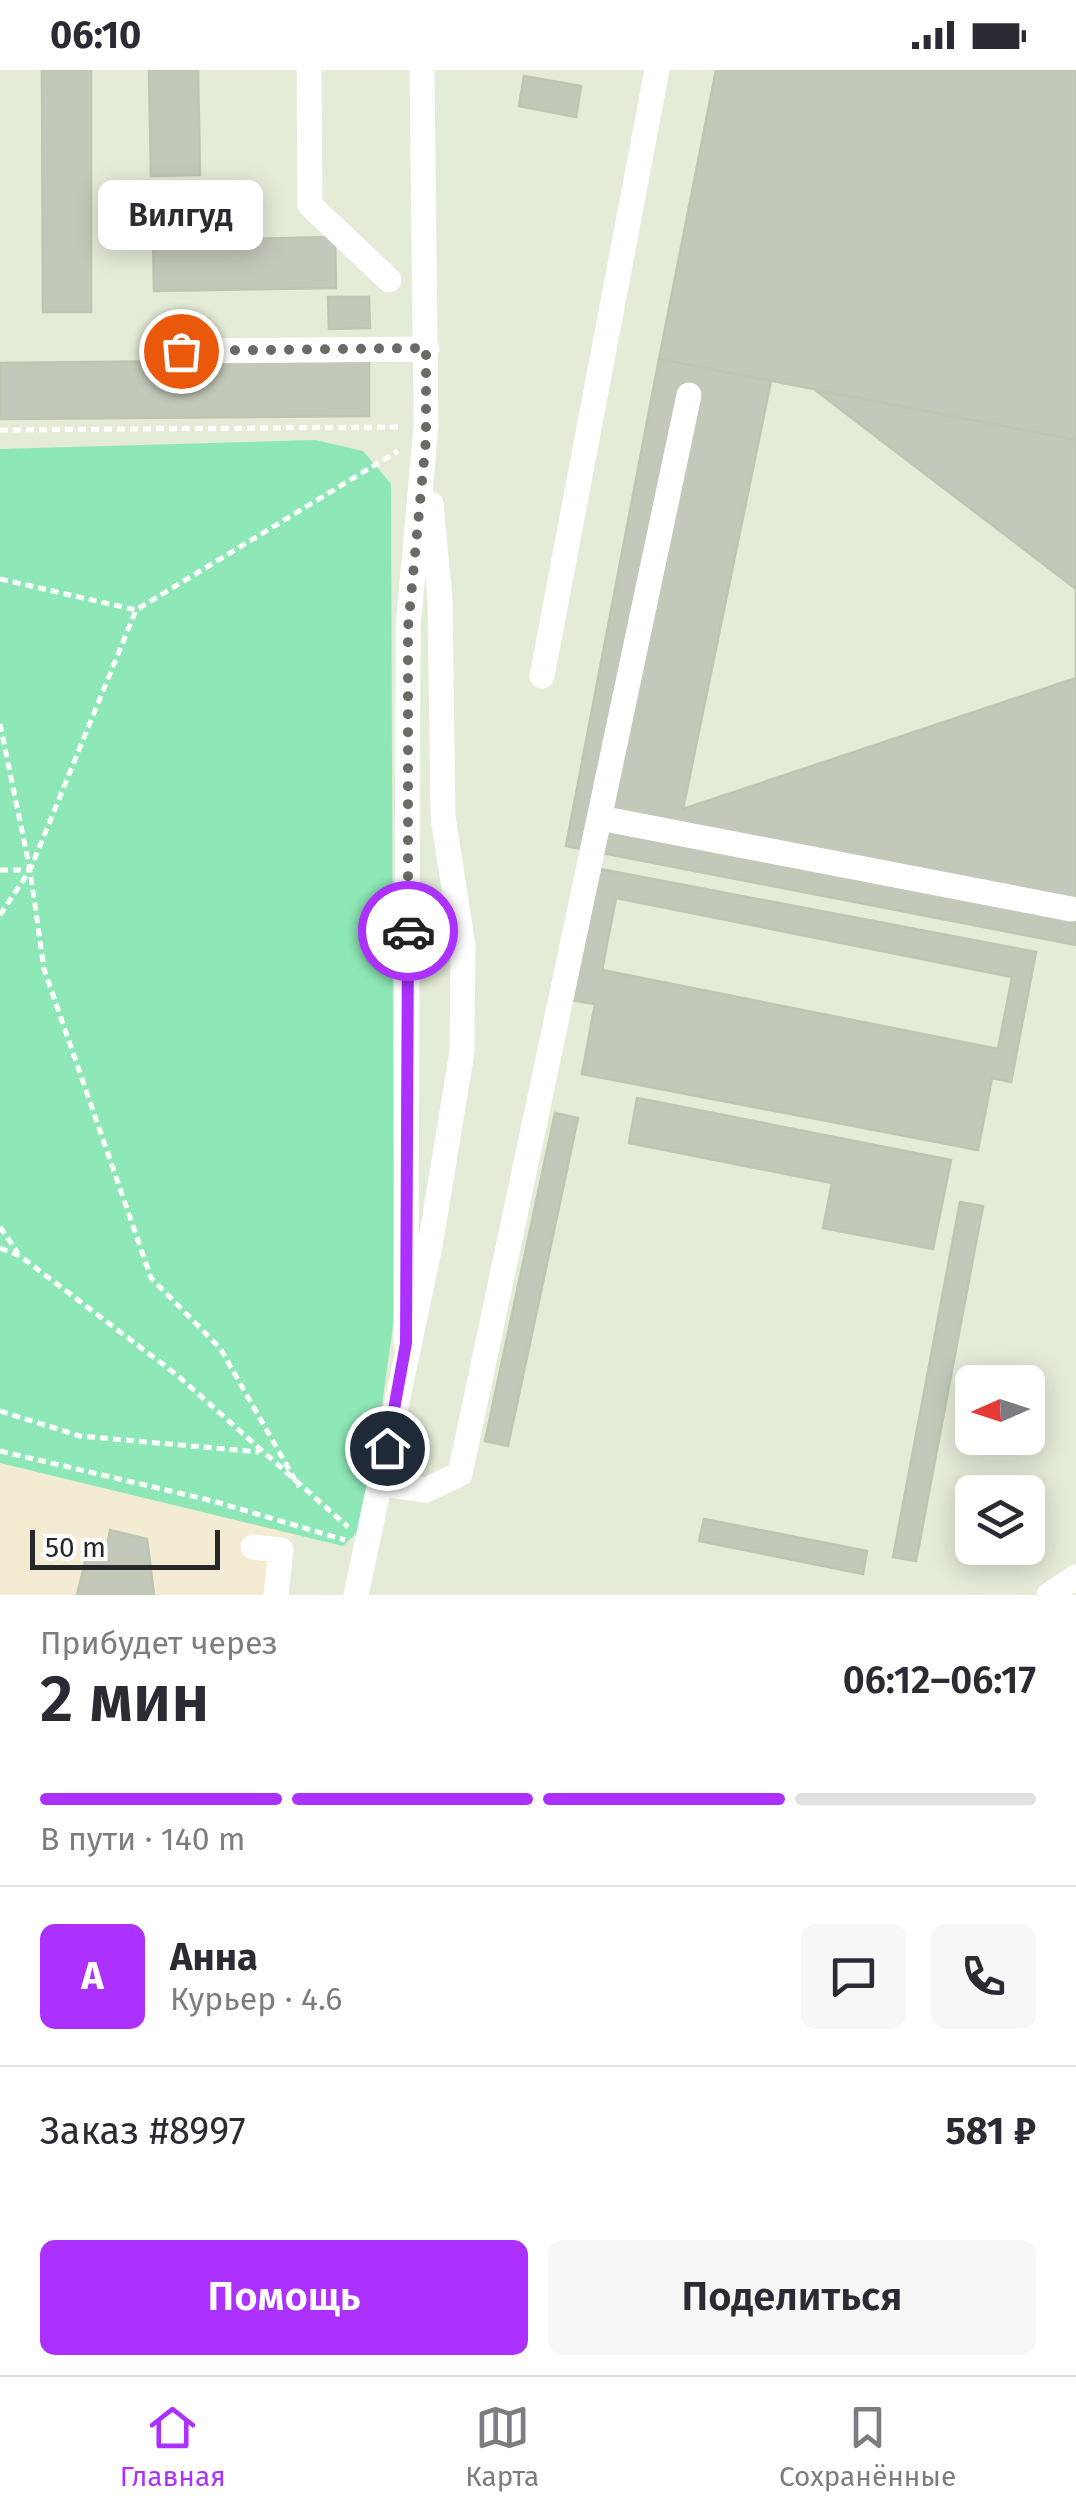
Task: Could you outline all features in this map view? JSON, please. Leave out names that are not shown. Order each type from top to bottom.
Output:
[{"type":"street","points":[[309,70],[310,205],[388,280]]},
{"type":"street","points":[[356,1595],[406,1343],[430,1246],[455,1102],[464,994],[463,946],[443,816],[440,598],[426,433],[422,70]]},
{"type":"street","points":[[542,676],[658,70]]},
{"type":"street","points":[[181,351],[426,348]]},
{"type":"street","points":[[381,1484],[426,1490],[460,1474],[689,395]]},
{"type":"street","points":[[406,1343],[408,628],[426,433]]},
{"type":"street","points":[[600,818],[1071,909]]},
{"type":"street","points":[[253,1547],[281,1550],[276,1595]]},
{"type":"street","points":[[1049,1595],[1076,1577]]},
{"type":"path","points":[[0,430],[426,433]]},
{"type":"path","points":[[0,915],[30,870],[136,610],[426,433]]},
{"type":"path","points":[[0,580],[136,610]]},
{"type":"path","points":[[0,724],[30,870],[44,969],[151,1278],[220,1348],[299,1486]]},
{"type":"path","points":[[0,870],[30,870]]},
{"type":"path","points":[[0,1227],[20,1256]]},
{"type":"path","points":[[0,1248],[20,1256],[177,1375],[366,1542]]},
{"type":"path","points":[[0,1411],[80,1436],[262,1452]]},
{"type":"path","points":[[0,1452],[244,1510],[328,1538],[366,1542]]},
{"type":"shaded area","points":[[0,1463],[293,1534],[289,1595],[0,1595]]},
{"type":"green space","points":[[315,440],[363,451],[391,484],[394,1319],[365,1525],[343,1546],[0,1463],[0,449]]},
{"type":"building","points":[[42,70],[91,70],[91,312],[43,312]]},
{"type":"building","points":[[149,70],[198,70],[200,175],[151,176]]},
{"type":"building","points":[[716,70],[1076,70],[1076,440],[815,390],[1076,589],[1076,678],[683,809],[771,381],[659,359]]},
{"type":"building","points":[[524,76],[581,86],[576,117],[519,106]]},
{"type":"building","points":[[335,237],[336,288],[154,291],[153,241]]},
{"type":"building","points":[[328,297],[369,297],[370,328],[329,329]]},
{"type":"building","points":[[369,359],[369,416],[0,419],[0,363]]},
{"type":"building","points":[[659,359],[1076,440],[1076,945],[566,846]]},
{"type":"building","points":[[595,868],[1036,952],[1011,1082],[992,1078],[978,1150],[582,1074],[595,1004],[570,1000]],"holes":[[[616,898],[1012,977],[998,1049],[602,970]]]},
{"type":"building","points":[[637,1098],[951,1160],[933,1249],[823,1228],[832,1183],[629,1143]]},
{"type":"building","points":[[555,1113],[578,1118],[508,1446],[485,1441]]},
{"type":"building","points":[[960,1202],[983,1206],[916,1561],[893,1557]]},
{"type":"building","points":[[704,1519],[867,1551],[863,1574],[699,1541]]},
{"type":"building","points":[[110,1530],[147,1539],[154,1595],[77,1595],[89,1546],[106,1552]]},
{"type":"way so far","points":[[181,351],[426,348],[426,439],[408,628],[408,931]]},
{"type":"place","name":"Вилгуд","points":[[181,351]]},
{"type":"route","points":[[387,1448],[406,1343],[408,931]]}]
